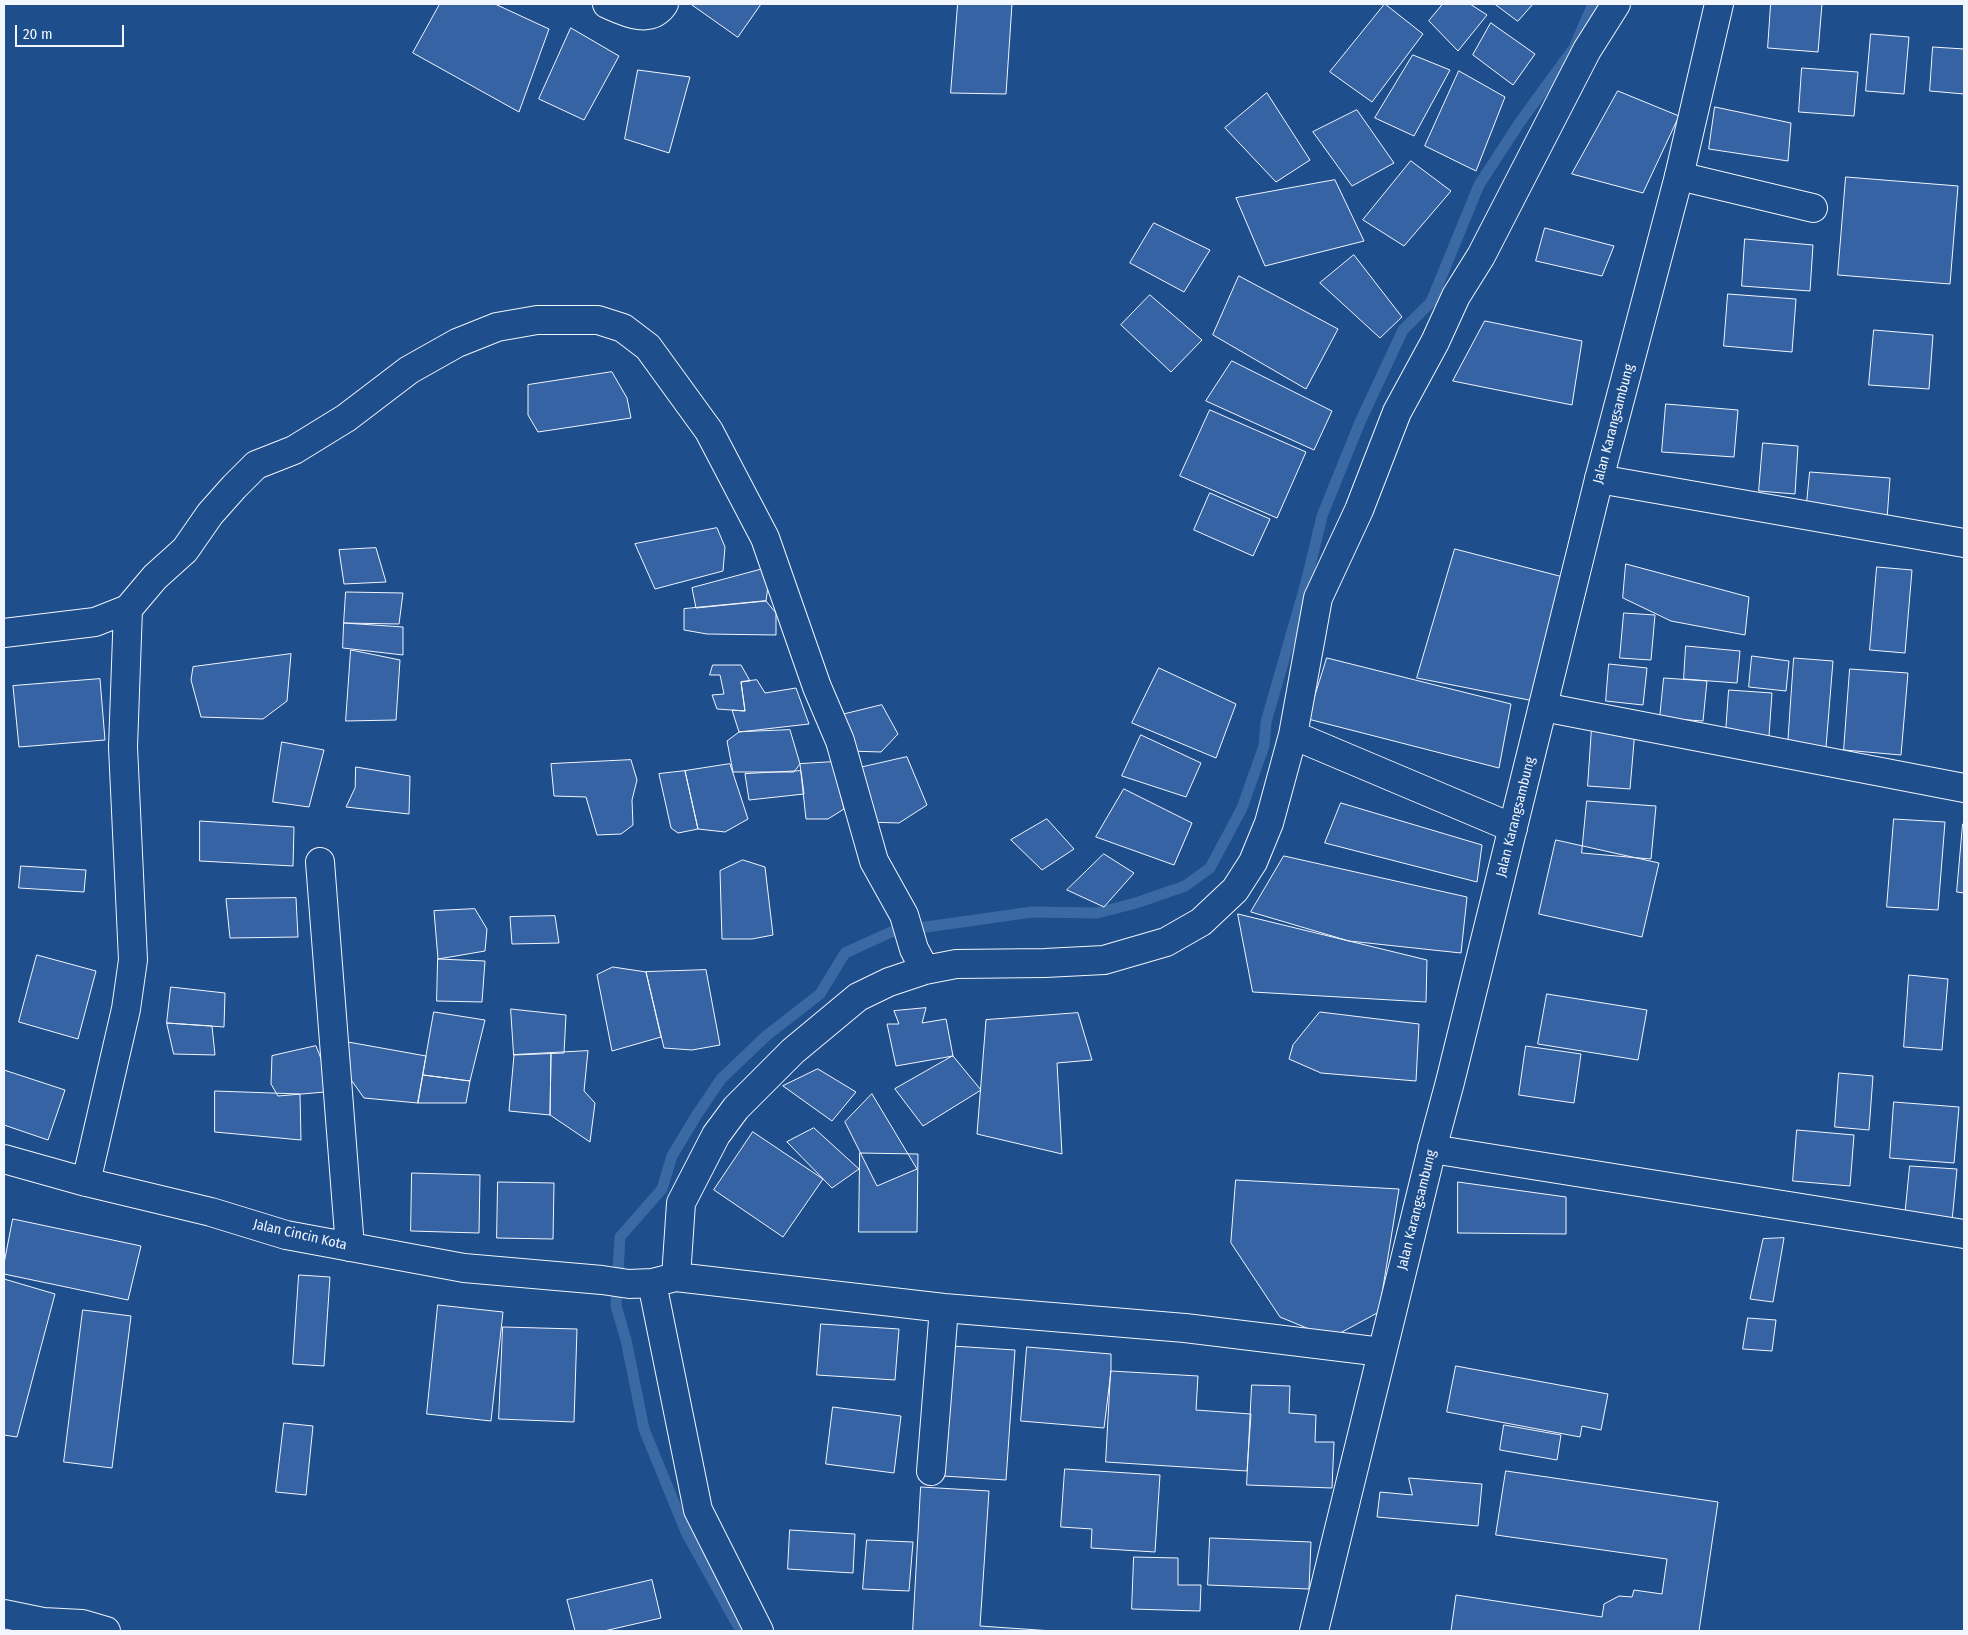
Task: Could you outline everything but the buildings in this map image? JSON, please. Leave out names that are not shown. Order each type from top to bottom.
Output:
[{"type":"street","points":[[607,4],[632,15],[642,16],[652,14],[664,4]]},
{"type":"street","points":[[759,1631],[698,1510],[652,1281],[681,1203],[716,1135],[736,1108],[793,1051],[858,997],[889,982],[919,960],[956,964],[1104,960],[1166,942],[1201,922],[1235,890],[1253,862],[1269,823],[1293,735],[1318,598],[1359,510],[1397,412],[1435,342],[1456,296],[1481,256],[1587,50],[1616,4]]},
{"type":"street","name":"Jalan Karangsambung","points":[[1314,1631],[1432,1149],[1600,479],[1679,176],[1719,4]]},
{"type":"street","points":[[1679,176],[1813,208]]},
{"type":"street","points":[[4,633],[95,622],[128,609],[155,577],[185,550],[210,514],[256,465],[294,450],[346,418],[409,370],[457,343],[497,327],[537,320],[598,320],[623,328],[648,347],[709,431],[765,538],[817,688],[840,741],[874,860],[904,915],[919,960]]},
{"type":"street","points":[[1600,479],[1964,543]]},
{"type":"street","points":[[86,1182],[126,1009],[133,960],[123,747],[128,609]]},
{"type":"street","points":[[1543,707],[1964,788]]},
{"type":"street","points":[[1293,735],[1513,828]]},
{"type":"street","points":[[320,862],[350,1247]]},
{"type":"street","points":[[1432,1149],[1964,1234]]},
{"type":"street","name":"Jalan Cincin Kota","points":[[4,1158],[86,1182],[211,1212],[286,1235],[464,1268],[602,1280],[652,1281],[1186,1328],[1382,1352]]},
{"type":"street","points":[[932,1471],[944,1308]]},
{"type":"street","points":[[4,1614],[43,1622],[82,1624],[106,1631]]},
{"type":"waterway","points":[[741,1631],[686,1532],[644,1429],[626,1340],[616,1306],[620,1237],[662,1189],[672,1156],[721,1079],[766,1036],[820,994],[845,953],[891,932],[1032,912],[1097,913],[1136,903],[1185,886],[1210,868],[1242,808],[1264,746],[1266,722],[1306,583],[1322,516],[1360,422],[1403,330],[1431,302],[1479,185],[1520,122],[1574,48],[1593,4]]}]
